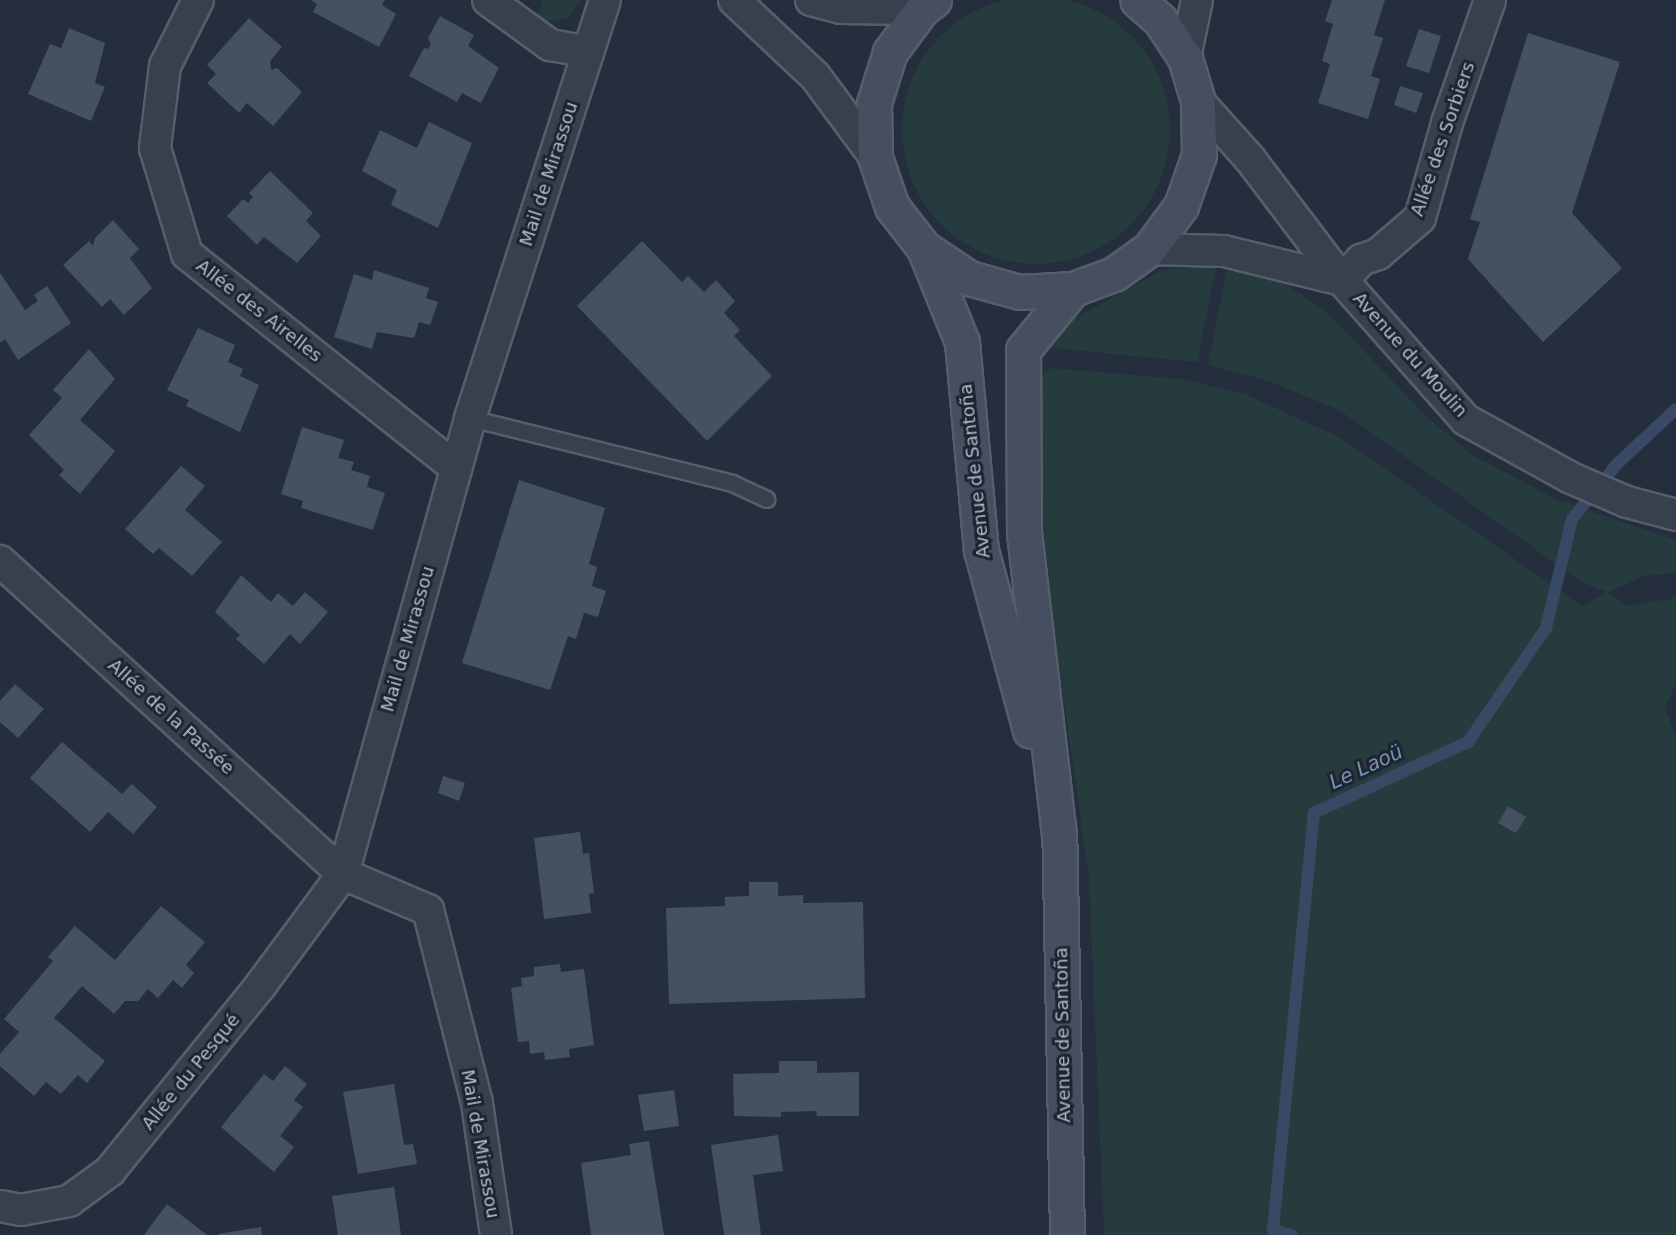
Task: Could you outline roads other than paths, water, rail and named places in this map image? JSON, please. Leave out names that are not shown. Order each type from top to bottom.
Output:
[{"type":"main road","points":[[928,5],[890,52],[874,103],[875,157],[892,207],[924,248],[969,278],[1020,292],[1073,289],[1114,274],[1149,249],[1181,206],[1195,165],[1198,101],[1185,58],[1160,20],[1137,0]]},
{"type":"main road","name":"Avenue de Santoña","points":[[924,248],[962,342],[981,550],[1059,835]]},
{"type":"main road","name":"Avenue de Santoña","points":[[1067,1235],[1059,835],[1024,534],[1023,350],[1073,289]]},
{"type":"street","name":"Allée des Airelles","points":[[198,0],[165,66],[155,148],[186,254],[456,468]]},
{"type":"street","points":[[488,0],[550,45],[588,52]]},
{"type":"street","name":"Mail de Mirassou","points":[[496,1235],[477,1103],[428,910],[343,874],[456,468],[605,0]]},
{"type":"street","points":[[734,0],[815,76],[875,157]]},
{"type":"street","points":[[811,0],[841,8],[928,5]]},
{"type":"street","points":[[1185,58],[1197,0]]},
{"type":"street","name":"Allée des Sorbiers","points":[[1342,280],[1361,260],[1378,254],[1420,218],[1447,123],[1490,0]]},
{"type":"street","name":"Avenue du Moulin","points":[[1198,101],[1250,159],[1342,280],[1466,420],[1571,478],[1628,502],[1676,515]]},
{"type":"street","name":"Avenue du Moulin","points":[[1149,249],[1224,251],[1342,280]]},
{"type":"street","name":"Allée de la Passée","points":[[0,561],[343,874]]},
{"type":"street","name":"Allée du Pesqué","points":[[0,1206],[21,1210],[69,1201],[110,1171],[261,985],[343,874]]},
{"type":"lane","points":[[471,418],[732,483],[767,499]]},
{"type":"waterway","name":"Le Laoü","points":[[1292,1235],[1273,1230],[1314,813],[1468,742],[1546,628],[1572,519],[1617,464],[1676,409]]}]
